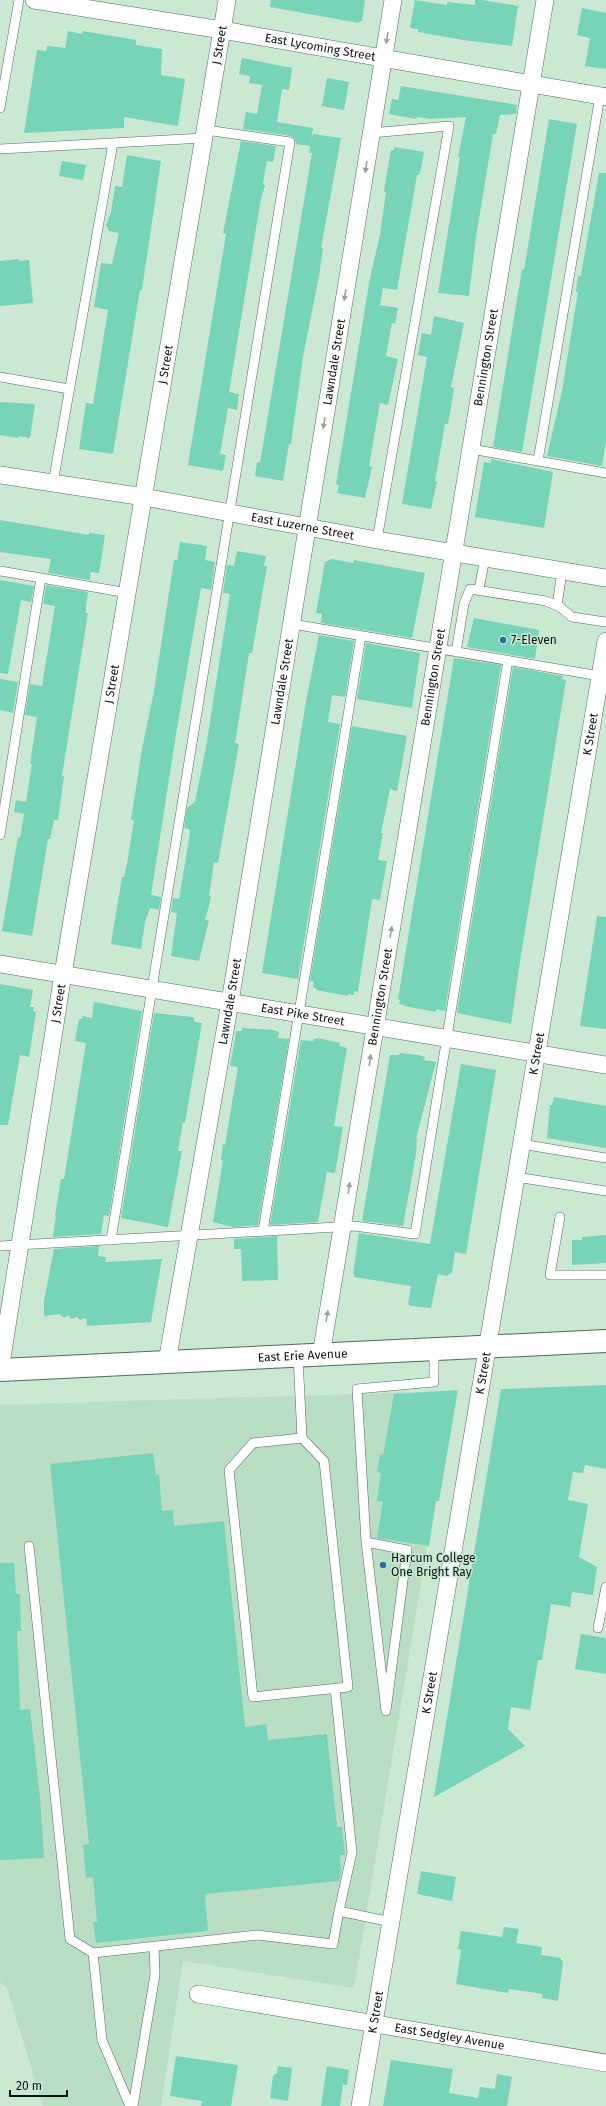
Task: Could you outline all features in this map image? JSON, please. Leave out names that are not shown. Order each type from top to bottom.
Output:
[{"type":"main road","name":"East Erie Avenue","points":[[0,1370],[606,1341]]},
{"type":"street","name":"East Lycoming Street","points":[[34,0],[55,2],[222,30],[603,97]]},
{"type":"street","name":"J Street","points":[[0,1370],[63,974],[227,0]]},
{"type":"street","name":"Lawndale Street","points":[[168,1362],[230,1002],[393,0]]},
{"type":"street","name":"Bennington Street","points":[[321,1355],[545,0]]},
{"type":"street","name":"East Luzerne Street","points":[[0,475],[144,497],[377,540],[606,578]]},
{"type":"street","name":"K Street","points":[[360,2106],[489,1347],[521,1144],[606,641]]},
{"type":"street","name":"East Pike Street","points":[[0,964],[606,1065]]},
{"type":"street","name":"East Sedgley Avenue","points":[[198,1994],[606,2063]]},
{"type":"lane","points":[[0,108],[19,0]]},
{"type":"lane","points":[[538,461],[603,97]]},
{"type":"lane","points":[[372,133],[449,126],[377,540]]},
{"type":"lane","points":[[0,148],[113,143],[205,134],[290,142],[110,1240]]},
{"type":"lane","points":[[53,483],[113,143]]},
{"type":"lane","points":[[0,377],[69,389]]},
{"type":"lane","points":[[471,449],[606,473]]},
{"type":"lane","points":[[479,589],[485,558]]},
{"type":"lane","points":[[0,571],[128,593]]},
{"type":"lane","points":[[556,606],[562,571]]},
{"type":"lane","points":[[0,835],[40,578]]},
{"type":"lane","points":[[456,652],[464,604],[470,589],[479,589],[546,601],[572,617],[606,622]]},
{"type":"lane","points":[[292,624],[600,676]]},
{"type":"lane","points":[[263,1231],[361,636]]},
{"type":"lane","points":[[0,1246],[343,1226],[354,1226],[415,1234],[508,660]]},
{"type":"lane","points":[[521,1144],[606,1158]]},
{"type":"lane","points":[[516,1178],[606,1191]]},
{"type":"lane","points":[[560,1217],[550,1275],[606,1275]]},
{"type":"lane","points":[[366,1542],[407,1550],[386,1711],[366,1542],[357,1389],[434,1382],[434,1350]]},
{"type":"lane","points":[[298,1356],[302,1438],[324,1461],[348,1687],[254,1697],[230,1470],[253,1443],[302,1438]]},
{"type":"lane","points":[[29,1546],[70,1939],[93,1953],[257,1935],[333,1944],[352,1852],[335,1688]]},
{"type":"lane","points":[[598,1628],[606,1587]]},
{"type":"lane","points":[[339,1911],[391,1922]]},
{"type":"lane","points":[[133,2106],[155,1976],[154,1946]]},
{"type":"lane","points":[[93,1953],[102,2040],[130,2106]]},
{"type":"shaded area","points":[[453,1391],[354,1988],[183,1961],[161,2106],[43,2106],[7,1988],[0,1982],[0,1405]]},
{"type":"building","points":[[271,0],[365,0],[362,21],[359,23],[270,7]]},
{"type":"building","points":[[415,0],[447,5],[447,2],[475,5],[475,0],[482,0],[518,6],[512,46],[463,40],[418,32],[418,29],[410,28]]},
{"type":"building","points":[[582,8],[606,13],[606,69],[585,66],[590,38],[577,35]]},
{"type":"building","points":[[68,31],[82,34],[83,31],[136,40],[136,45],[162,49],[161,75],[185,79],[178,126],[124,117],[124,128],[24,133],[37,50],[46,51],[47,46],[65,48]]},
{"type":"building","points":[[242,58],[292,68],[289,90],[282,89],[277,122],[313,128],[311,143],[313,134],[341,138],[321,248],[323,248],[319,276],[303,357],[291,444],[289,444],[283,481],[255,476],[257,462],[260,463],[312,153],[309,153],[310,146],[296,144],[295,139],[291,136],[243,129],[246,112],[257,114],[262,85],[249,83],[250,76],[239,74]]},
{"type":"building","points":[[327,78],[349,82],[344,110],[322,106]]},
{"type":"building","points":[[401,86],[517,105],[516,114],[500,115],[496,134],[493,134],[476,237],[469,296],[438,293],[460,157],[458,157],[466,117],[430,119],[417,117],[416,119],[389,114],[392,99],[398,100]]},
{"type":"building","points":[[549,119],[577,124],[522,452],[493,447],[522,269],[524,270]]},
{"type":"building","points":[[241,141],[276,146],[273,162],[267,161],[263,183],[265,186],[261,198],[229,392],[239,394],[237,410],[228,408],[220,454],[226,455],[223,471],[188,465],[226,234],[223,233]]},
{"type":"building","points":[[394,147],[424,152],[421,169],[419,175],[417,175],[397,290],[383,288],[380,305],[398,308],[395,324],[392,323],[386,356],[398,359],[388,405],[380,403],[369,466],[372,467],[365,498],[337,493],[339,485],[336,484],[370,278],[380,235],[386,192],[384,192],[386,178],[391,150],[394,150]]},
{"type":"building","points":[[127,155],[161,161],[142,290],[140,290],[113,454],[79,449],[86,403],[93,404],[108,310],[94,307],[101,263],[112,264],[119,233],[109,231],[106,225],[111,212],[115,186],[122,187]]},
{"type":"building","points":[[62,161],[86,165],[83,180],[59,176]]},
{"type":"building","points":[[599,173],[606,173],[606,441],[602,466],[547,456],[562,391],[578,292],[576,292],[578,276],[581,276]]},
{"type":"building","points":[[19,259],[19,261],[29,260],[33,303],[0,306],[0,261]]},
{"type":"building","points":[[434,316],[464,323],[451,387],[454,388],[448,424],[445,424],[435,481],[437,482],[431,509],[402,504],[427,357],[418,355],[422,333],[431,335]]},
{"type":"building","points":[[0,402],[35,404],[30,438],[0,435]]},
{"type":"building","points":[[491,459],[553,472],[544,528],[475,517],[484,462],[491,463]]},
{"type":"building","points":[[0,520],[89,535],[89,533],[105,535],[99,573],[91,572],[90,580],[48,573],[51,559],[0,552]]},
{"type":"building","points":[[180,542],[207,546],[205,560],[215,562],[211,590],[201,588],[177,728],[151,895],[161,897],[159,910],[150,908],[145,922],[141,949],[111,944],[122,877],[124,877],[127,864],[134,820],[131,820],[142,749],[154,691],[174,560],[177,560]]},
{"type":"building","points":[[237,551],[266,556],[264,566],[267,566],[252,653],[249,653],[235,743],[239,744],[218,863],[214,862],[209,896],[211,896],[205,920],[209,920],[199,961],[171,956],[177,913],[171,912],[173,898],[179,899],[190,833],[189,829],[184,828],[187,808],[195,802],[206,747],[230,594],[223,593],[227,565],[234,566]]},
{"type":"building","points":[[332,559],[353,563],[354,560],[425,573],[412,638],[321,623],[322,614],[316,613],[325,562]]},
{"type":"building","points":[[0,580],[34,586],[31,602],[21,600],[8,674],[0,673]]},
{"type":"building","points":[[46,585],[88,592],[86,613],[88,613],[62,776],[64,776],[58,820],[54,820],[50,839],[48,839],[32,936],[2,931],[18,837],[20,838],[24,814],[14,812],[16,800],[26,802],[32,764],[30,764],[37,717],[25,715],[30,684],[42,686],[55,606],[43,604]]},
{"type":"building","name":"7-Eleven","points":[[474,618],[539,630],[535,659],[467,647]]},
{"type":"building","points":[[319,635],[354,641],[345,697],[332,695],[328,722],[340,724],[298,979],[262,973],[305,707]]},
{"type":"building","points":[[366,643],[420,653],[412,708],[357,699]]},
{"type":"building","points":[[454,658],[501,665],[445,1011],[436,1009],[436,1012],[404,1006],[399,1004],[400,1000],[398,999]]},
{"type":"building","points":[[513,667],[563,676],[562,679],[566,680],[511,1024],[457,1013]]},
{"type":"building","points":[[0,679],[18,682],[13,713],[0,710]]},
{"type":"building","points":[[352,726],[407,736],[397,791],[390,789],[381,833],[383,833],[378,860],[387,861],[380,900],[372,899],[358,992],[354,991],[354,995],[348,994],[348,996],[316,990],[316,988],[313,988],[314,982],[310,981]]},
{"type":"building","points":[[597,916],[606,917],[606,1029],[580,1026]]},
{"type":"building","points":[[0,984],[33,990],[30,1007],[34,1007],[33,1011],[36,1012],[29,1057],[20,1055],[8,1125],[0,1125]]},
{"type":"building","points":[[94,1002],[142,1011],[109,1216],[104,1215],[101,1234],[53,1237],[61,1179],[64,1179],[86,1043],[75,1041],[79,1019],[82,1019],[83,1016],[92,1018]]},
{"type":"building","points":[[154,1013],[193,1017],[195,1022],[202,1023],[185,1123],[183,1122],[178,1151],[182,1151],[168,1227],[121,1218]]},
{"type":"building","points":[[242,1028],[273,1030],[279,1032],[278,1038],[289,1039],[258,1225],[233,1227],[213,1222],[223,1160],[221,1160],[223,1144],[225,1145],[238,1067],[230,1066],[236,1031],[242,1031]]},
{"type":"building","points":[[318,1038],[340,1043],[339,1046],[347,1048],[334,1126],[343,1127],[335,1173],[327,1172],[318,1222],[270,1225],[301,1040],[313,1041],[314,1039]]},
{"type":"building","points":[[400,1053],[418,1055],[425,1057],[424,1060],[436,1062],[416,1138],[416,1154],[403,1226],[362,1221],[390,1055],[399,1055]]},
{"type":"building","points":[[461,1064],[496,1070],[466,1254],[455,1252],[452,1272],[447,1276],[438,1274],[431,1308],[411,1306],[408,1304],[411,1286],[354,1277],[353,1274],[359,1233],[430,1244]]},
{"type":"building","points":[[554,1097],[606,1106],[606,1148],[547,1138],[550,1105],[552,1105]]},
{"type":"building","points":[[606,1235],[606,1263],[572,1265],[572,1240],[582,1240],[582,1237]]},
{"type":"building","points":[[277,1236],[278,1280],[242,1281],[241,1249],[234,1249],[234,1239]]},
{"type":"building","points":[[99,1246],[98,1256],[106,1257],[105,1262],[162,1259],[151,1322],[87,1326],[86,1318],[80,1320],[77,1317],[71,1319],[68,1315],[64,1318],[60,1314],[44,1316],[44,1301],[54,1249]]},
{"type":"building","points":[[606,1385],[606,1469],[585,1465],[583,1473],[573,1472],[568,1500],[588,1504],[579,1557],[597,1567],[593,1595],[572,1592],[570,1607],[551,1604],[542,1660],[538,1660],[530,1710],[511,1707],[508,1729],[525,1746],[434,1797],[501,1389]]},
{"type":"building","points":[[458,1390],[439,1501],[436,1501],[429,1546],[377,1538],[383,1502],[377,1501],[381,1473],[377,1472],[380,1454],[383,1455],[394,1394]]},
{"type":"building","points":[[153,1453],[156,1475],[159,1474],[162,1511],[173,1510],[174,1526],[224,1521],[245,1727],[266,1724],[268,1740],[327,1734],[337,1827],[342,1827],[345,1855],[340,1855],[341,1872],[339,1881],[205,1894],[208,1931],[96,1943],[93,1922],[97,1922],[93,1877],[86,1878],[83,1845],[89,1844],[50,1464]]},
{"type":"building","points":[[0,1563],[14,1563],[16,1594],[20,1594],[21,1631],[17,1631],[20,1710],[30,1709],[40,1797],[44,1858],[0,1860]]},
{"type":"building","points":[[581,1634],[606,1638],[606,1674],[575,1669]]},
{"type":"building","points":[[421,1871],[456,1877],[452,1901],[417,1894]]},
{"type":"building","points":[[504,1927],[519,1929],[516,1943],[542,1947],[541,1955],[561,1958],[563,1961],[558,2001],[542,1998],[543,1994],[509,1989],[508,1993],[456,1984],[461,1950],[458,1949],[461,1931],[502,1937]]},
{"type":"building","points":[[176,2056],[238,2065],[231,2106],[201,2106],[202,2101],[170,2096]]},
{"type":"building","points":[[391,2060],[453,2069],[449,2093],[478,2098],[480,2087],[495,2089],[497,2074],[512,2077],[507,2106],[383,2106]]},
{"type":"building","points":[[278,2066],[292,2068],[288,2101],[270,2098],[273,2076],[277,2073]]},
{"type":"building","points":[[327,2066],[349,2070],[347,2085],[343,2084],[340,2106],[321,2106]]},
{"type":"place","name":"7-Eleven","points":[[503,640]]},
{"type":"place","name":"Harcum College One Bright Ray","points":[[383,1565]]}]
